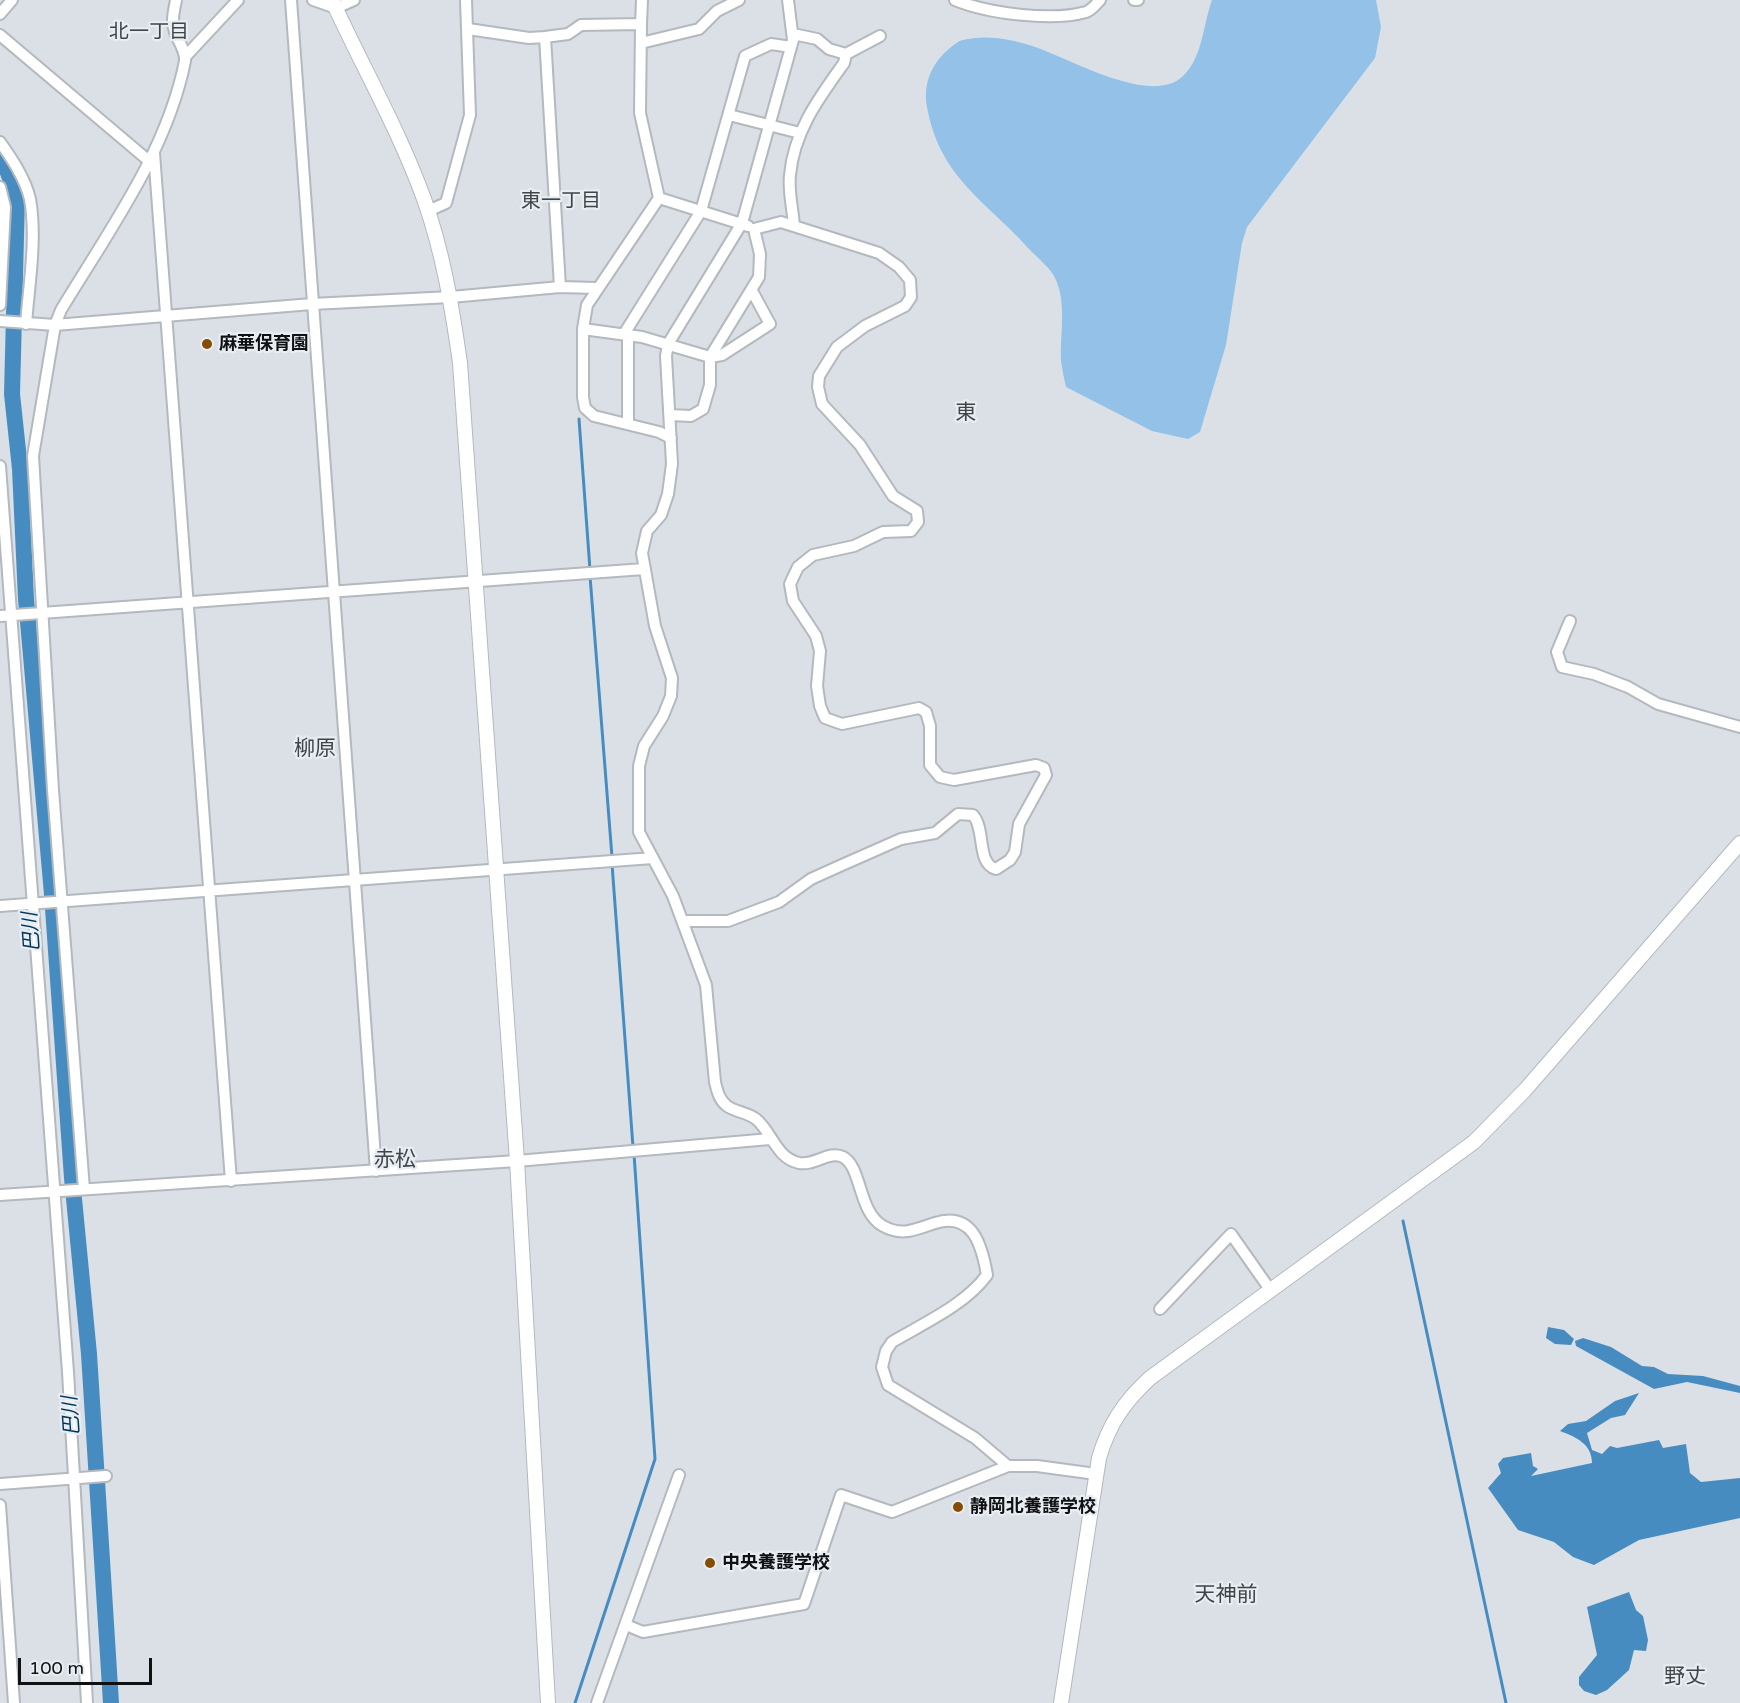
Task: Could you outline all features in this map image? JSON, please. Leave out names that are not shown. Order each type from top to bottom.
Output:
[{"type":"street","points":[[0,14],[12,0]]},
{"type":"street","points":[[176,0],[173,18],[174,31],[185,57]]},
{"type":"street","points":[[84,1189],[41,613],[33,456],[55,325],[61,310],[151,157],[178,96],[185,57],[238,0]]},
{"type":"street","points":[[291,0],[376,1171]]},
{"type":"street","points":[[313,0],[329,8],[334,4],[354,0]]},
{"type":"street","points":[[428,212],[446,203],[470,115],[465,0]]},
{"type":"street","points":[[642,0],[640,113],[659,198],[596,288],[587,305],[583,329],[585,408],[594,416],[628,423],[671,438]]},
{"type":"street","points":[[641,43],[699,29],[717,11],[739,0]]},
{"type":"street","points":[[788,0],[793,34],[791,46],[742,224],[668,344],[666,356],[671,438],[668,494],[661,515],[647,531],[642,553],[655,626],[672,678],[671,696],[663,716],[644,746],[639,766],[639,832],[683,921],[706,985],[715,1082],[719,1096],[727,1106],[757,1119],[770,1139],[787,1158],[798,1163],[808,1164],[833,1155],[842,1156],[851,1164],[870,1215],[882,1225],[900,1232],[921,1230],[936,1223],[956,1222],[968,1226],[975,1235],[983,1249],[987,1275],[978,1286],[955,1304],[892,1342],[886,1351],[882,1367],[888,1385],[975,1438],[1008,1466]]},
{"type":"street","points":[[954,0],[991,11],[1033,15],[1085,12],[1100,0]]},
{"type":"street","points":[[334,4],[402,148],[428,212],[451,297],[460,363],[517,1161],[548,1703]]},
{"type":"street","points":[[468,29],[529,38],[568,34],[581,25],[641,24]]},
{"type":"street","points":[[793,34],[817,39],[829,49],[846,54],[880,36]]},
{"type":"street","points":[[0,36],[151,157],[168,316],[187,603],[231,1180]]},
{"type":"street","points":[[545,36],[560,287]]},
{"type":"street","points":[[628,423],[626,335],[701,211],[745,56],[771,44],[791,46]]},
{"type":"street","points":[[794,226],[790,177],[800,134],[808,114],[844,63],[846,54]]},
{"type":"street","points":[[729,115],[800,134]]},
{"type":"street","points":[[0,142],[16,165],[30,199],[31,248],[26,324]]},
{"type":"street","points":[[0,187],[5,207],[0,306]]},
{"type":"street","points":[[659,198],[754,229],[772,222],[794,226],[879,253],[899,267],[910,280],[911,297],[905,306],[865,326],[837,347],[819,376],[818,387],[822,404],[860,445],[893,496],[917,511],[918,522],[911,531],[883,532],[854,546],[813,555],[798,567],[790,584],[793,601],[816,636],[820,651],[817,686],[822,712],[831,722],[842,724],[919,708],[926,712],[930,726],[930,765],[940,777],[954,780],[1036,765],[1044,768],[1046,775],[1019,824],[1015,852],[1003,866],[996,869],[988,865],[984,858],[981,830],[973,815],[958,814],[934,833],[901,839],[811,879],[779,902],[728,921],[683,921]]},
{"type":"street","points":[[670,416],[692,416],[703,409],[710,385],[710,357],[759,277],[760,266],[754,229]]},
{"type":"street","points":[[0,321],[55,325],[560,287],[596,288]]},
{"type":"street","points":[[583,329],[668,344],[710,357],[722,355],[766,329],[770,324],[752,291]]},
{"type":"street","points":[[0,466],[5,615],[33,904],[68,1372],[87,1703]]},
{"type":"street","points":[[5,615],[644,569]]},
{"type":"street","points":[[1570,621],[1557,652],[1562,667],[1594,674],[1628,687],[1658,704],[1740,727]]},
{"type":"street","points":[[1061,1703],[1096,1474],[1109,1428],[1132,1394],[1150,1378],[1449,1161],[1489,1128],[1525,1090],[1740,843]]},
{"type":"street","points":[[0,906],[653,858]]},
{"type":"street","points":[[0,1195],[517,1161],[770,1139]]},
{"type":"street","points":[[1160,1309],[1231,1234],[1271,1291]]},
{"type":"street","points":[[626,1625],[643,1632],[804,1604],[841,1495],[892,1512],[1008,1466],[1037,1466],[1096,1474]]},
{"type":"street","points":[[597,1703],[679,1475]]},
{"type":"street","points":[[0,1484],[106,1476]]},
{"type":"street","points":[[0,1505],[14,1703]]},
{"type":"shaded area","points":[[1212,0],[1376,0],[1381,27],[1375,58],[1247,227],[1242,243],[1226,345],[1200,432],[1188,439],[1152,431],[1066,387],[1061,360],[1061,297],[1055,278],[1051,271],[967,187],[954,171],[933,132],[927,107],[926,88],[932,70],[950,48],[966,39],[982,38],[1002,39],[1029,45],[1129,83],[1150,86],[1168,84],[1183,76],[1195,59]]},
{"type":"shaded area","points":[[1548,1327],[1564,1330],[1574,1339],[1571,1345],[1555,1344],[1546,1338]]},
{"type":"shaded area","points":[[1583,1338],[1611,1347],[1642,1366],[1654,1367],[1668,1374],[1703,1376],[1740,1386],[1740,1393],[1687,1382],[1654,1389],[1576,1346],[1575,1341]]},
{"type":"shaded area","points":[[1639,1393],[1625,1415],[1611,1418],[1587,1433],[1592,1450],[1602,1454],[1610,1446],[1617,1448],[1659,1440],[1663,1448],[1686,1444],[1690,1473],[1701,1482],[1740,1478],[1740,1518],[1639,1540],[1594,1565],[1573,1557],[1554,1542],[1518,1530],[1488,1488],[1501,1473],[1498,1464],[1503,1458],[1531,1453],[1533,1466],[1538,1469],[1531,1476],[1592,1463],[1589,1451],[1582,1442],[1560,1431],[1568,1424],[1586,1421],[1615,1401]]},
{"type":"shaded area","points":[[1629,1592],[1636,1610],[1643,1616],[1648,1640],[1646,1651],[1634,1650],[1629,1670],[1607,1690],[1596,1695],[1584,1691],[1579,1685],[1579,1677],[1597,1655],[1587,1607]]},
{"type":"waterway","name":"巴川","points":[[0,161],[7,170],[17,197],[12,394],[20,469],[26,599],[52,894],[72,1178],[89,1354],[111,1703]]},
{"type":"waterway","points":[[579,419],[590,570]]},
{"type":"waterway","points":[[590,576],[612,857]]},
{"type":"waterway","points":[[612,864],[633,1147]]},
{"type":"waterway","points":[[575,1703],[655,1459],[634,1154]]},
{"type":"waterway","points":[[1403,1221],[1506,1703]]},
{"type":"place","name":"麻華保育園","points":[[207,344]]},
{"type":"place","name":"静岡北養護学校","points":[[958,1507]]},
{"type":"place","name":"中央養護学校","points":[[710,1563]]},
{"type":"district","name":"北一丁目","points":[[149,33]]},
{"type":"district","name":"東一丁目","points":[[561,202]]},
{"type":"district","name":"東","points":[[966,413]]},
{"type":"district","name":"柳原","points":[[315,749]]},
{"type":"district","name":"赤松","points":[[395,1160]]},
{"type":"district","name":"天神前","points":[[1226,1595]]},
{"type":"district","name":"野丈","points":[[1685,1677]]}]
